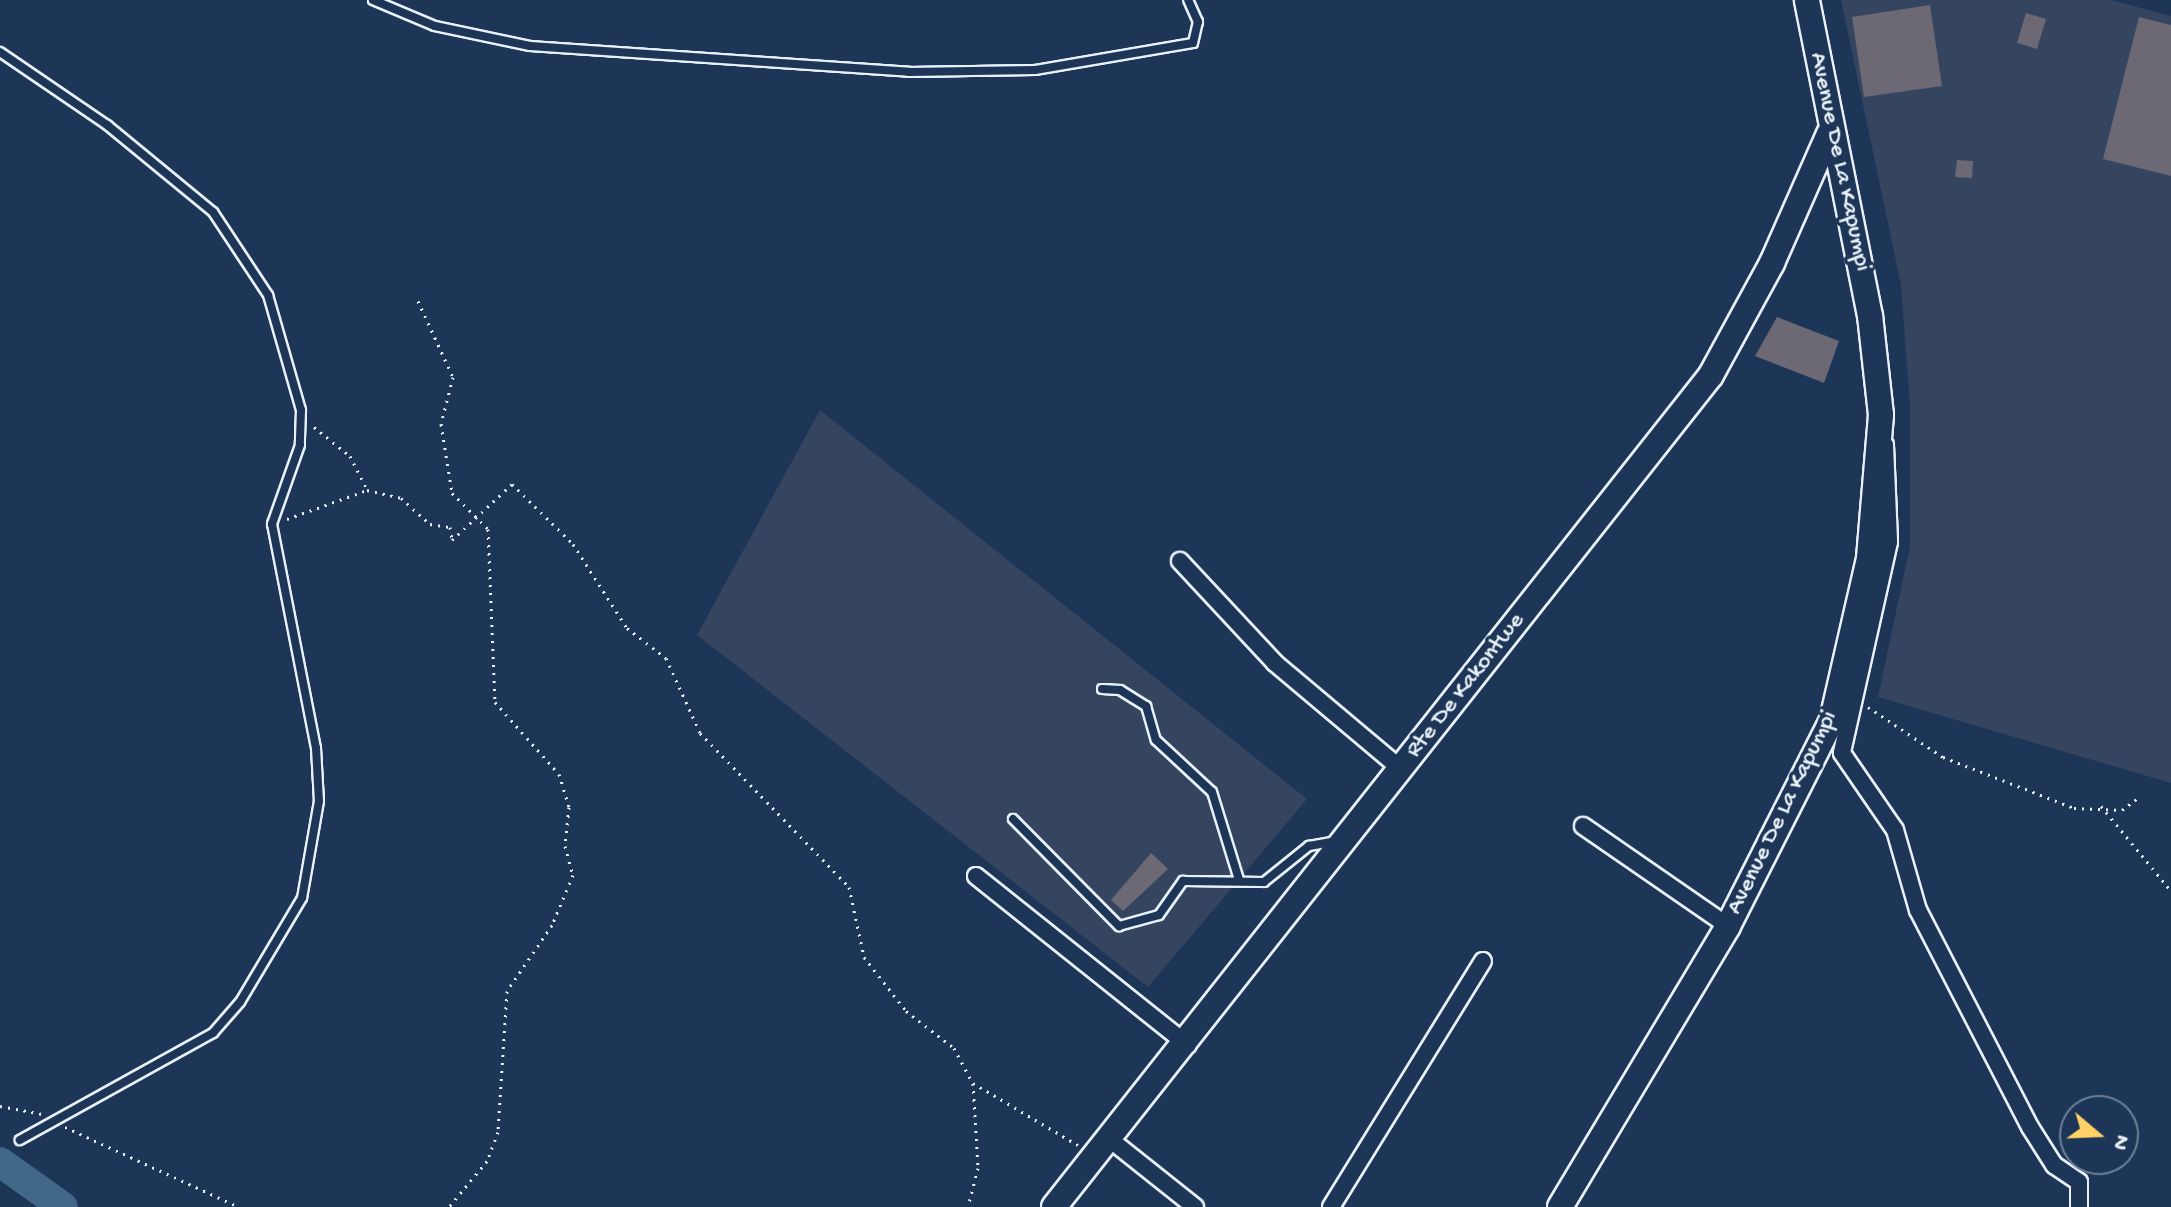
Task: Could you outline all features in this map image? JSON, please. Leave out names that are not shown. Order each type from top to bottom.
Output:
[{"type":"street","name":"Avenue De La Kapumpi","points":[[1560,1207],[1728,926],[1832,720],[1869,558],[1881,415],[1870,316],[1829,134],[1807,0]]},
{"type":"street","name":"Rte De Kakontwe","points":[[1054,1207],[1112,1141],[1188,1045],[1711,375],[1772,263],[1829,134]]},
{"type":"street","points":[[1881,415],[1892,489],[1889,542],[1857,702],[1842,744],[1852,774],[1895,830],[1918,910],[2030,1127],[2054,1165],[2079,1182],[2079,1207]]},
{"type":"street","points":[[1180,561],[1275,663],[1401,769]]},
{"type":"street","points":[[1583,826],[1728,926]]},
{"type":"street","points":[[976,876],[1188,1045]]},
{"type":"street","points":[[1331,1207],[1483,961]]},
{"type":"street","points":[[1112,1141],[1195,1207]]},
{"type":"lane","points":[[373,0],[435,26],[530,46],[909,72],[1035,70],[1193,43],[1198,22],[1188,0]]},
{"type":"lane","points":[[0,52],[107,125],[233,232],[276,314],[302,417],[272,524],[316,748],[314,856],[302,898],[240,1002],[213,1033],[20,1140]]},
{"type":"lane","points":[[1102,689],[1120,690],[1146,706],[1156,740],[1212,792],[1239,880]]},
{"type":"lane","points":[[1013,819],[1119,926],[1159,915],[1183,881],[1264,882],[1309,846],[1352,837]]},
{"type":"path","points":[[418,301],[453,377],[441,455],[452,493],[488,529],[495,702],[559,774],[569,807],[565,846],[573,875],[552,925],[507,991],[498,1132],[487,1161],[449,1207]]},
{"type":"path","points":[[302,417],[350,456],[367,490]]},
{"type":"path","points":[[272,524],[367,490],[401,498],[430,524],[450,527],[452,540],[480,520],[512,484],[573,544],[627,628],[666,658],[700,733],[849,887],[864,957],[906,1011],[954,1048],[973,1083],[978,1168],[968,1207]]},
{"type":"path","points":[[1857,702],[1943,757],[2074,808],[2101,806],[2122,810],[2139,797]]},
{"type":"path","points":[[2101,806],[2171,891]]},
{"type":"path","points":[[973,1083],[1014,1101],[1093,1159]]},
{"type":"path","points":[[109,1144],[239,1207]]},
{"type":"shaded area","points":[[1841,0],[2111,0],[2171,16],[2171,783],[1878,697],[1910,546],[1910,407],[1901,285]]},
{"type":"shaded area","points":[[820,410],[1307,799],[1148,987],[697,635]]},
{"type":"building","points":[[1930,5],[1942,86],[1864,97],[1852,17]]},
{"type":"building","points":[[2026,13],[2046,19],[2037,49],[2017,43]]},
{"type":"building","points":[[2139,17],[2171,25],[2171,176],[2103,159]]},
{"type":"building","points":[[1957,160],[1973,161],[1972,178],[1955,177]]},
{"type":"building","points":[[1777,317],[1839,341],[1824,383],[1755,356]]},
{"type":"building","points":[[1151,853],[1168,869],[1123,911],[1111,900]]},
{"type":"waterway","points":[[0,1162],[63,1207]]}]
